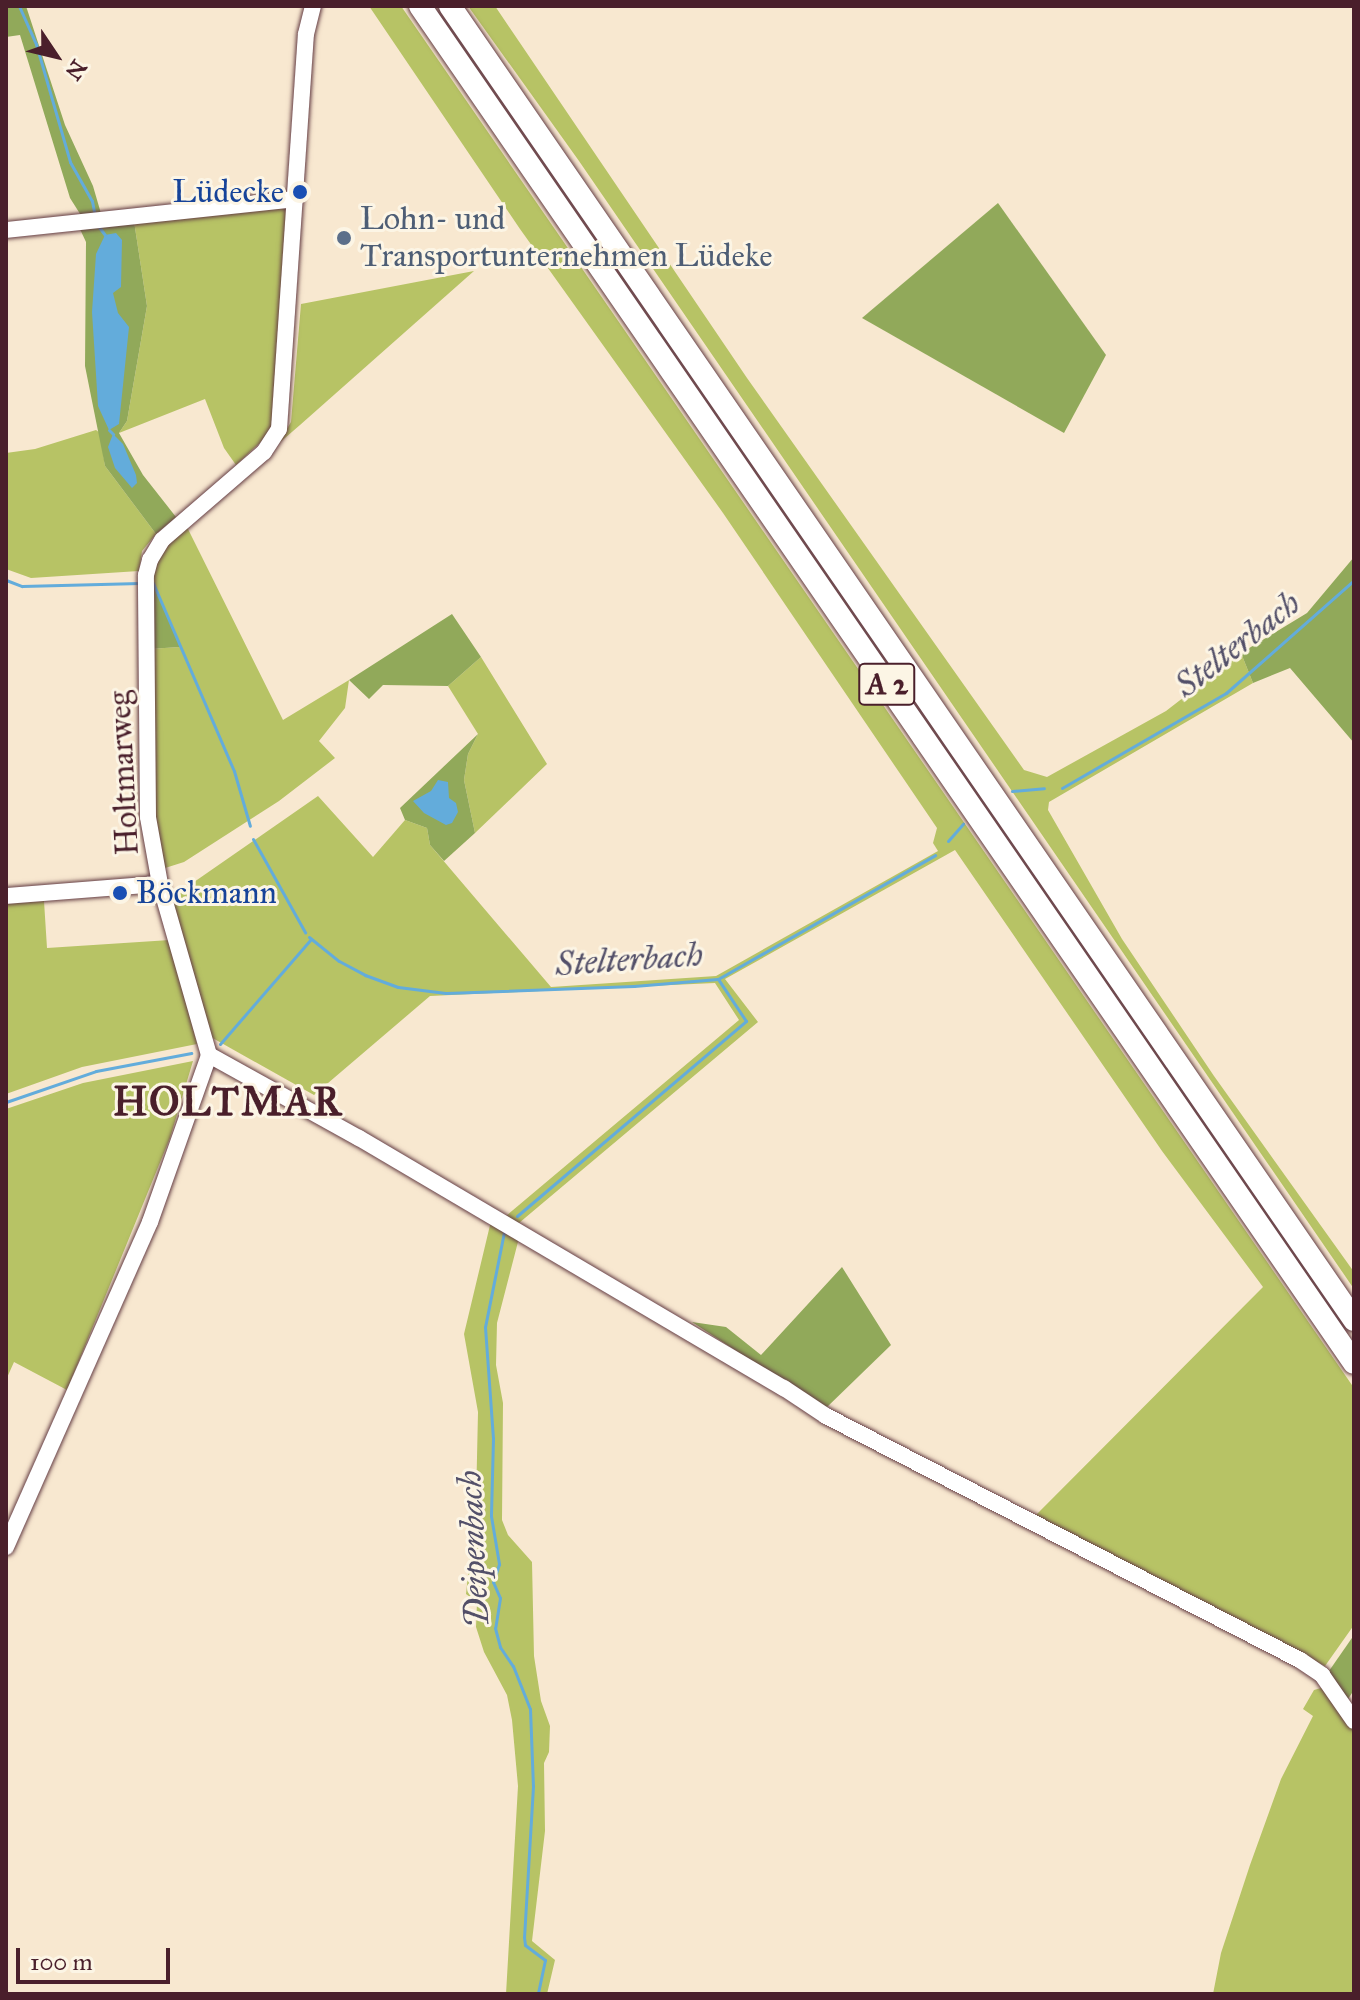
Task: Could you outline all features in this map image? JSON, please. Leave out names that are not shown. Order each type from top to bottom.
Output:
[{"type":"highway","name":"A 2","points":[[420,6],[1354,1363]]},
{"type":"highway","name":"A 2","points":[[450,6],[1354,1320]]},
{"type":"street","name":"Holtmarweg","points":[[209,1055],[160,884],[148,817],[146,575],[150,560],[162,540],[264,452],[279,429],[306,34],[313,6]]},
{"type":"street","points":[[6,230],[295,199]]},
{"type":"street","points":[[6,896],[160,884]]},
{"type":"street","points":[[6,1547],[150,1222],[209,1055],[373,1146],[784,1388],[826,1416],[1300,1660],[1322,1675],[1354,1721]]},
{"type":"green space","points":[[6,6],[26,6],[65,125],[93,186],[102,217],[82,217],[70,198],[20,35],[6,37]]},
{"type":"green space","points":[[369,6],[401,6],[1354,1388],[1354,1625],[1325,1666],[1034,1517],[1263,1287],[1162,1151],[955,850],[725,979],[758,1022],[519,1223],[506,1216],[739,1020],[715,983],[430,996],[314,1095],[209,1036],[171,898],[318,796],[373,857],[405,820],[427,828],[430,845],[551,987],[716,976],[938,851],[933,843],[937,828],[723,513],[520,229]]},
{"type":"green space","points":[[468,6],[495,6],[747,378],[1024,770],[1047,777],[1166,711],[1241,653],[1253,683],[1049,802],[1048,810],[1122,939],[1214,1076],[1354,1272],[1354,1289],[579,161]]},
{"type":"green space","points":[[998,203],[1106,355],[1064,433],[862,318]]},
{"type":"green space","points":[[288,206],[274,425],[267,436],[236,465],[224,448],[205,399],[119,433],[127,421],[147,306],[134,221]]},
{"type":"green space","points":[[134,221],[147,306],[127,421],[119,433],[143,475],[176,517],[156,534],[105,466],[85,366],[86,242],[79,227]]},
{"type":"green space","points":[[474,271],[278,444],[291,422],[301,304]]},
{"type":"green space","points":[[96,430],[100,433],[105,466],[156,534],[142,551],[139,571],[31,578],[6,569],[6,453],[35,449]]},
{"type":"green space","points":[[185,523],[283,720],[349,680],[345,708],[319,741],[335,758],[279,801],[184,862],[162,869],[153,820],[149,649],[180,647],[150,576],[153,559]]},
{"type":"green space","points":[[1354,557],[1354,743],[1290,668],[1253,683],[1241,653],[1307,613]]},
{"type":"green space","points":[[150,576],[180,647],[149,649]]},
{"type":"green space","points":[[452,614],[481,657],[448,686],[383,685],[369,699],[349,680]]},
{"type":"green space","points":[[481,657],[547,764],[475,833],[464,780],[468,754],[478,734],[448,686]]},
{"type":"green space","points":[[478,734],[468,754],[464,780],[475,833],[444,861],[430,845],[427,828],[405,820],[400,808]]},
{"type":"green space","points":[[44,901],[47,948],[170,940],[197,1044],[82,1067],[6,1094],[6,904]]},
{"type":"green space","points":[[193,1061],[170,1138],[67,1390],[14,1362],[6,1380],[6,1109],[83,1083]]},
{"type":"green space","points":[[491,1221],[519,1238],[497,1323],[496,1365],[503,1403],[502,1520],[508,1535],[532,1562],[534,1656],[541,1701],[550,1726],[549,1752],[544,1763],[545,1831],[532,1941],[555,1960],[547,1994],[506,1994],[518,1786],[512,1720],[507,1695],[484,1652],[476,1627],[477,1602],[466,1594],[476,1502],[478,1412],[464,1334]]},
{"type":"green space","points":[[842,1267],[891,1345],[825,1409],[692,1322],[726,1327],[761,1355]]},
{"type":"green space","points":[[1354,1635],[1354,1690],[1348,1699],[1329,1671]]},
{"type":"green space","points":[[1314,1690],[1327,1690],[1354,1726],[1354,1994],[1213,1994],[1221,1953],[1250,1865],[1281,1779],[1313,1716],[1303,1709]]},
{"type":"water","points":[[116,233],[122,240],[121,287],[113,293],[118,313],[129,327],[119,424],[109,430],[98,406],[92,312],[96,254],[105,235]]},
{"type":"water","points":[[113,434],[123,444],[136,475],[137,483],[132,488],[115,468],[108,447]]},
{"type":"water","points":[[438,780],[448,782],[449,798],[456,803],[458,812],[452,823],[446,825],[424,813],[413,801],[431,791]]},
{"type":"waterway","points":[[19,6],[36,44],[70,162],[92,201],[95,216]]},
{"type":"waterway","points":[[99,227],[105,235]]},
{"type":"waterway","points":[[109,430],[113,434]]},
{"type":"waterway","name":"Stelterbach","points":[[6,580],[22,586],[140,583]]},
{"type":"waterway","name":"Stelterbach","points":[[1062,788],[1226,693],[1354,580]]},
{"type":"waterway","name":"Stelterbach","points":[[153,583],[234,771],[250,826]]},
{"type":"waterway","name":"Stelterbach","points":[[1012,791],[1044,788]]},
{"type":"waterway","name":"Stelterbach","points":[[948,841],[963,824]]},
{"type":"waterway","name":"Stelterbach","points":[[253,839],[305,932]]},
{"type":"waterway","name":"Stelterbach","points":[[309,937],[339,961],[365,975],[398,987],[446,993],[634,986],[718,979],[935,855]]},
{"type":"waterway","points":[[220,1044],[311,939]]},
{"type":"waterway","name":"Deipenbach","points":[[517,1216],[746,1021],[718,979]]},
{"type":"waterway","points":[[6,1102],[96,1071],[191,1053]]},
{"type":"waterway","name":"Deipenbach","points":[[504,1232],[485,1327],[493,1438],[491,1516],[499,1564],[493,1582],[500,1598],[495,1628],[500,1647],[513,1666],[530,1709],[533,1786],[524,1937],[525,1945],[545,1960],[538,1994]]},
{"type":"place","name":"Lüdecke","points":[[300,192]]},
{"type":"place","name":"Lohn- und Transportunternehmen Lüdeke","points":[[344,238]]},
{"type":"place","name":"Böckmann","points":[[120,893]]},
{"type":"district","name":"HOLTMAR","points":[[228,1102]]}]
